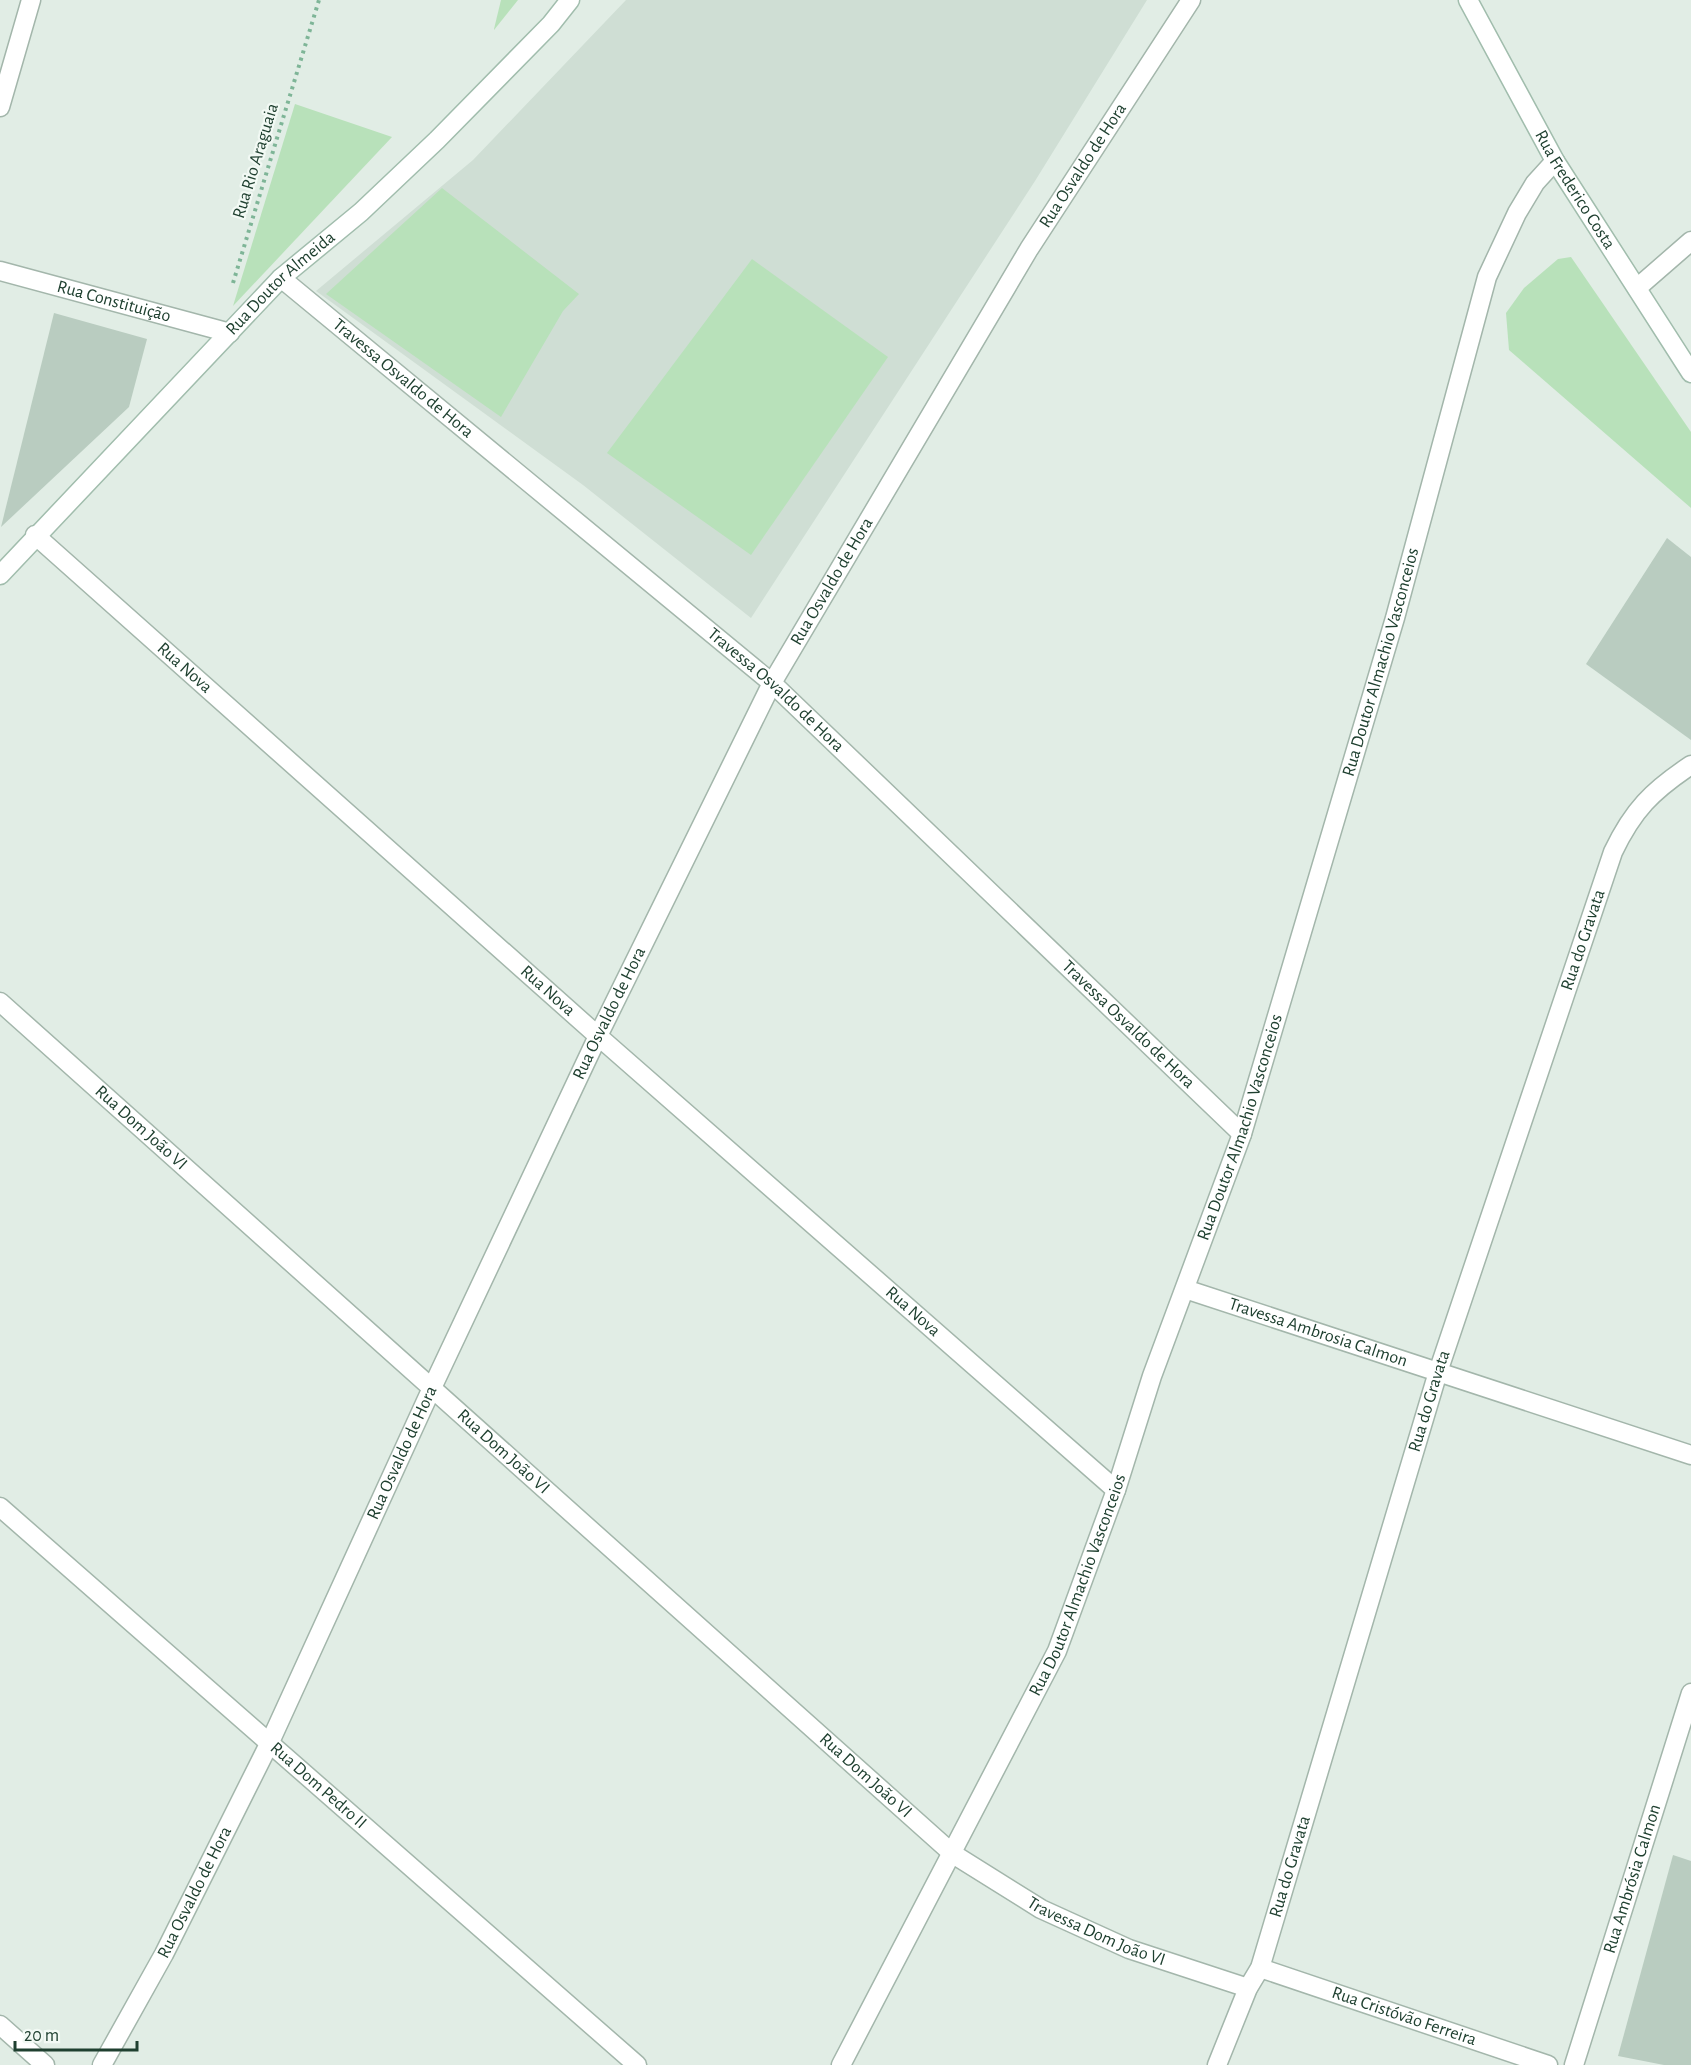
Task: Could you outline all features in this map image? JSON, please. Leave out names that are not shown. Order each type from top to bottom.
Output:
[{"type":"street","points":[[0,107],[32,0]]},
{"type":"street","name":"Rua Doutor Almeida","points":[[0,575],[225,331],[281,278],[361,212],[437,140],[551,24],[570,0]]},
{"type":"street","name":"Rua Osvaldo de Hora","points":[[102,2065],[164,1954],[270,1742],[431,1390],[598,1036],[772,683],[1029,249],[1191,0]]},
{"type":"street","name":"Rua Frederico Costa","points":[[1468,0],[1555,161],[1691,373]]},
{"type":"street","name":"Rua Doutor Almachio Vasconceios","points":[[841,2065],[1057,1651],[1116,1490],[1152,1376],[1242,1134],[1395,618],[1487,277],[1516,213],[1535,183],[1555,161]]},
{"type":"street","points":[[1637,288],[1691,242]]},
{"type":"street","name":"Rua Constituição","points":[[0,271],[225,331]]},
{"type":"street","name":"Travessa Osvaldo de Hora","points":[[281,278],[772,683],[1242,1134]]},
{"type":"street","name":"Rua Nova","points":[[35,535],[598,1036],[1116,1490]]},
{"type":"street","name":"Rua do Gravata","points":[[1217,2065],[1248,1988],[1260,1968],[1438,1372],[1613,852],[1624,828],[1642,804],[1657,788],[1691,765]]},
{"type":"street","name":"Rua Dom João VI","points":[[0,1002],[431,1390],[953,1854]]},
{"type":"street","name":"Travessa Ambrosia Calmon","points":[[1185,1289],[1691,1455]]},
{"type":"street","name":"Rua Dom Pedro II","points":[[0,1507],[111,1607],[270,1742],[637,2065]]},
{"type":"street","name":"Rua Ambrósia Calmon","points":[[1574,2065],[1691,1693]]},
{"type":"street","name":"Travessa Dom João VI","points":[[953,1854],[1051,1913],[1129,1949],[1248,1988]]},
{"type":"street","name":"Rua Cristóvão Ferreira","points":[[1260,1968],[1548,2065]]},
{"type":"street","points":[[0,2025],[45,2065]]},
{"type":"path","name":"Rua Rio Araguaia","points":[[225,331],[319,0]]},
{"type":"shaded area","points":[[626,0],[1147,0],[1035,181],[751,618],[583,485],[316,291],[473,160]]},
{"type":"green space","points":[[501,0],[518,0],[494,30],[494,29]]},
{"type":"green space","points":[[295,104],[392,137],[233,306]]},
{"type":"green space","points":[[442,188],[579,294],[563,311],[501,417],[326,294]]},
{"type":"green space","points":[[1571,257],[1691,432],[1691,508],[1509,350],[1506,313],[1524,288],[1558,259]]},
{"type":"green space","points":[[752,259],[888,357],[751,555],[607,453]]},
{"type":"building","points":[[54,313],[147,339],[129,407],[1,527]]},
{"type":"building","points":[[1667,538],[1691,557],[1691,740],[1586,664]]},
{"type":"building","points":[[1673,1855],[1691,1861],[1691,2065],[1664,2065],[1618,2056]]}]
